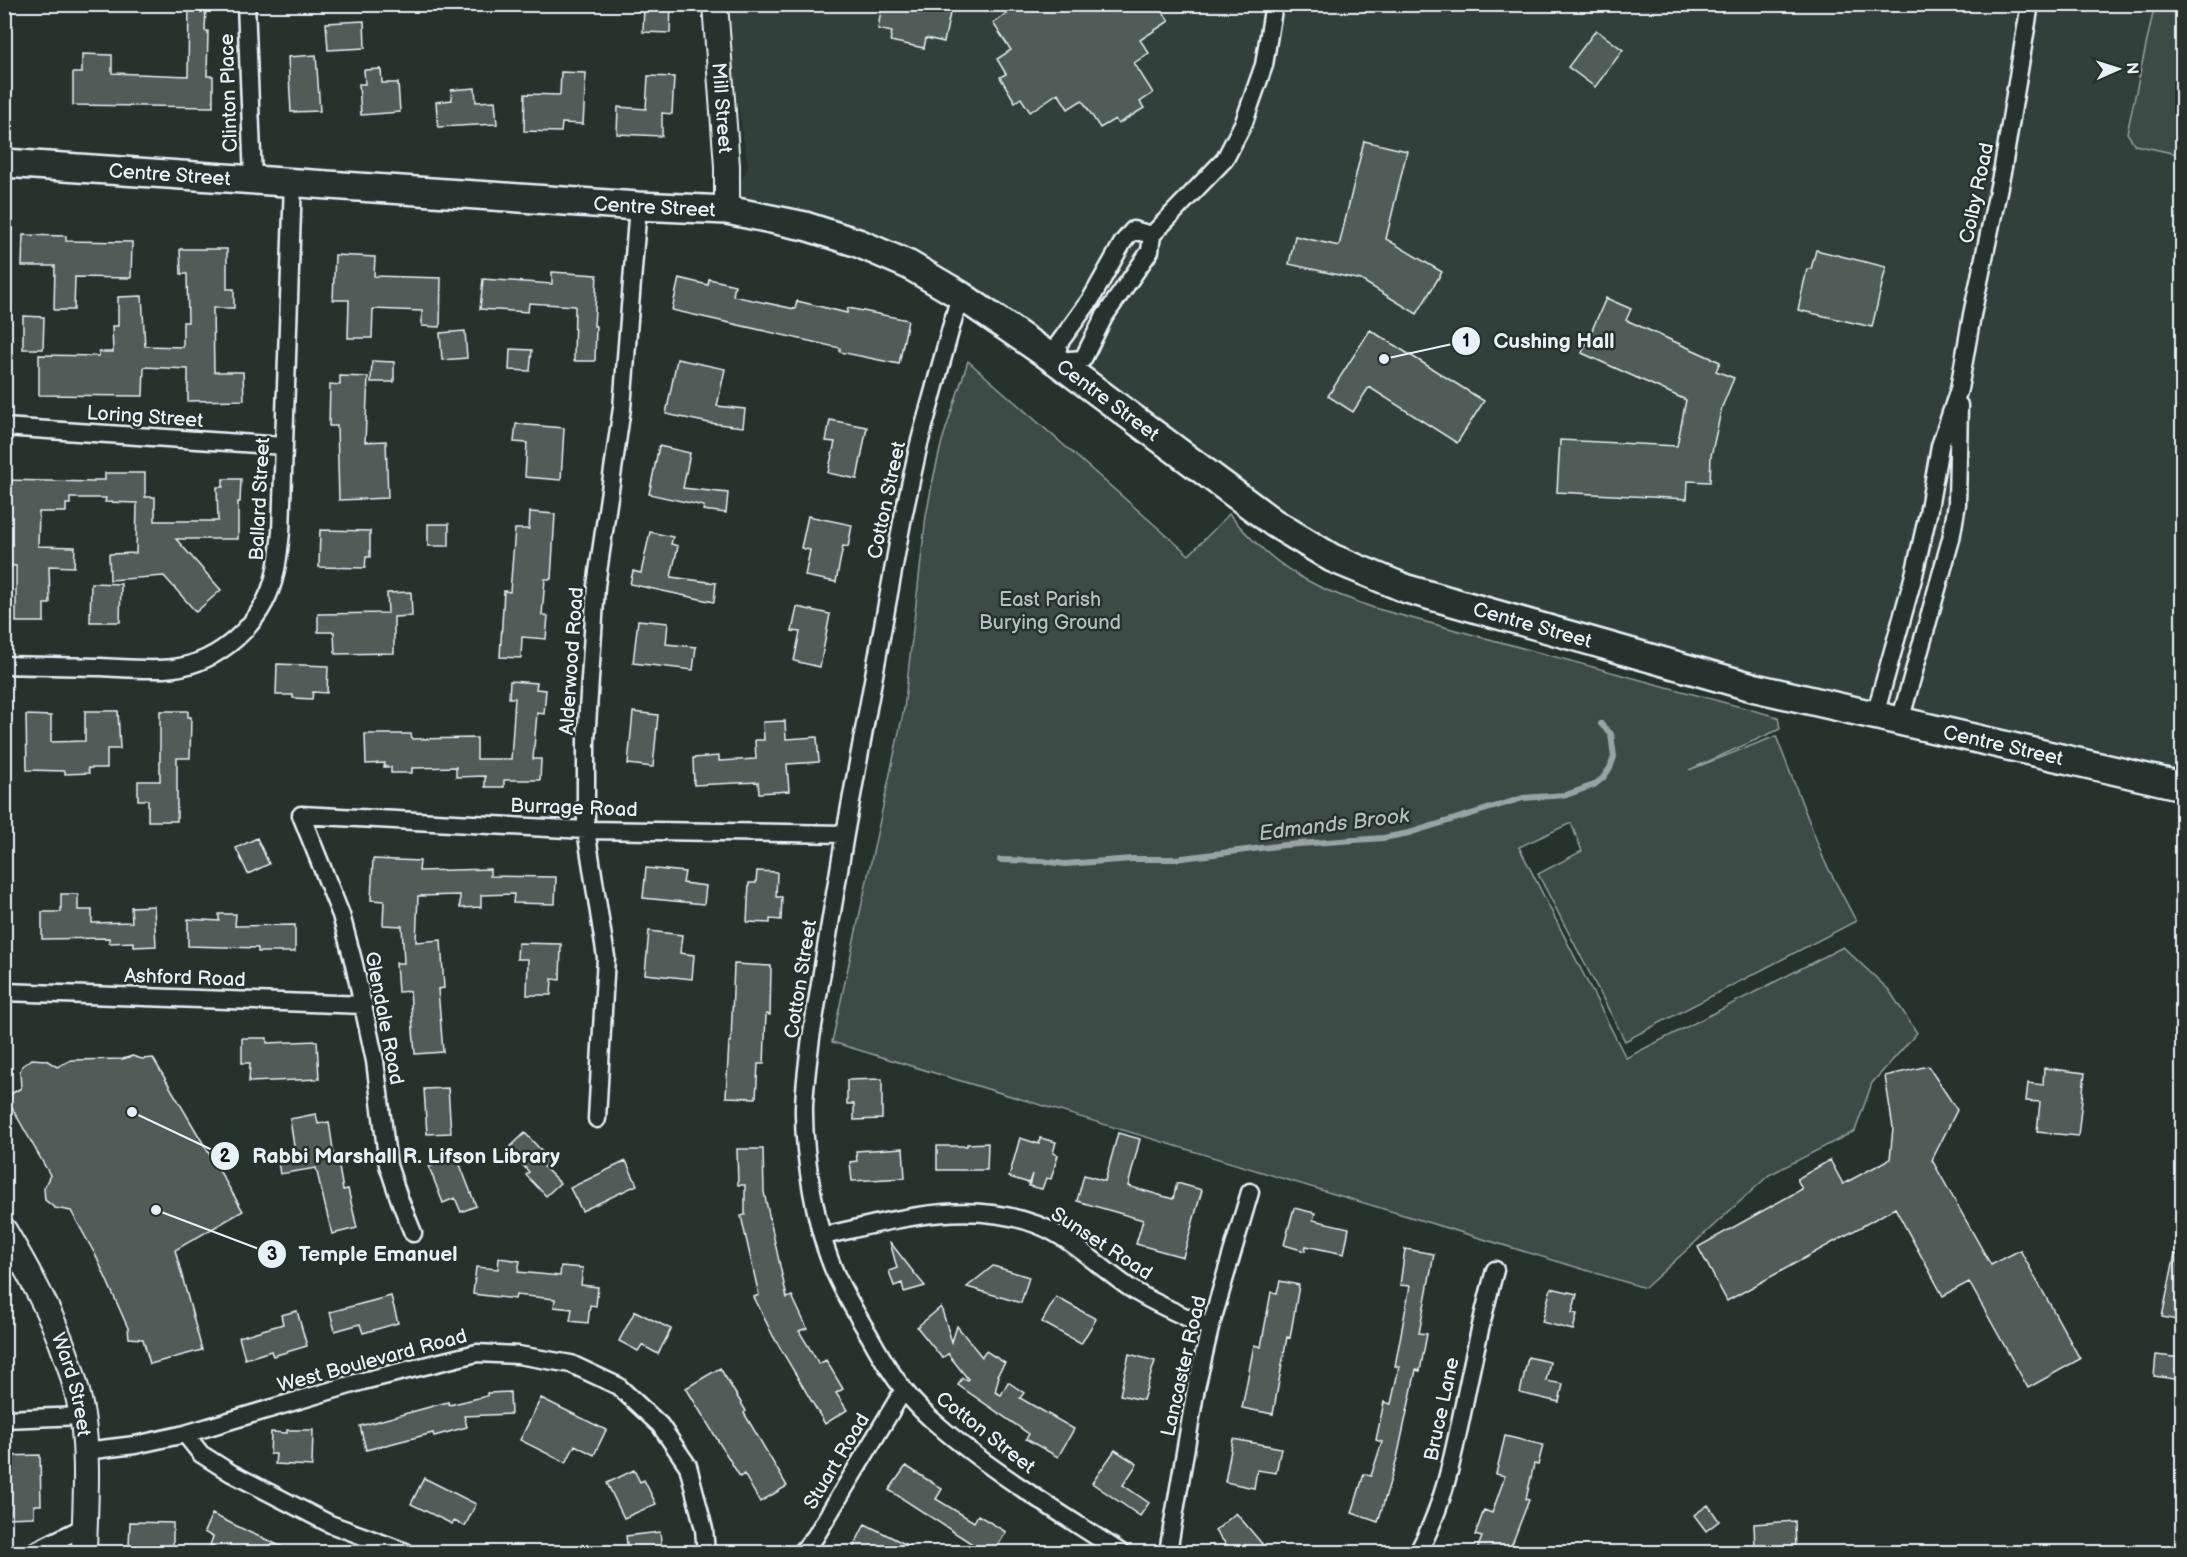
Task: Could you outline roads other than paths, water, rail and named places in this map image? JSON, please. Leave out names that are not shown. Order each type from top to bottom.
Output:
[{"type":"main road","name":"Centre Street","points":[[4,163],[727,210],[805,226],[858,243],[909,265],[960,295],[1056,361],[1274,523],[1342,562],[1407,589],[1756,688],[2182,786]]},
{"type":"street","name":"Clinton Place","points":[[246,4],[253,179]]},
{"type":"street","name":"Mill Street","points":[[715,4],[727,166],[727,210]]},
{"type":"street","points":[[1152,235],[1133,230],[1123,242],[1091,299],[1059,343],[1056,361],[1083,359],[1104,317],[1150,251],[1152,235],[1225,159],[1244,122],[1264,65],[1274,4]]},
{"type":"street","name":"Colby Road","points":[[1888,718],[1940,447],[1959,388],[2003,167],[2030,4]]},
{"type":"street","name":"Ballard Street","points":[[4,665],[174,668],[197,662],[227,645],[257,616],[264,605],[273,582],[280,541],[293,182]]},
{"type":"street","name":"Alderwood Road","points":[[597,1119],[606,957],[586,830],[586,741],[596,586],[622,408],[638,206]]},
{"type":"street","name":"Cotton Street","points":[[960,295],[919,444],[902,522],[845,834],[811,1038],[804,1106],[806,1143],[812,1189],[835,1274],[878,1352],[903,1391],[930,1418],[994,1469],[1120,1552]]},
{"type":"street","name":"Colby Road","points":[[1888,718],[1951,539],[1959,474],[1959,388]]},
{"type":"street","name":"Loring Street","points":[[4,427],[284,446]]},
{"type":"street","name":"Burrage Road","points":[[301,815],[586,830],[845,834]]},
{"type":"street","name":"Glendale Road","points":[[301,815],[341,915],[364,1005],[375,1061],[388,1165],[413,1233]]},
{"type":"street","name":"Ashford Road","points":[[4,992],[364,1005]]},
{"type":"street","name":"Lancaster Road","points":[[1168,1552],[1196,1388],[1210,1328],[1250,1192]]},
{"type":"street","name":"Sunset Road","points":[[823,1236],[918,1214],[961,1212],[998,1215],[1040,1226],[1078,1249],[1132,1289],[1210,1328]]},
{"type":"street","name":"Ward Street","points":[[4,1230],[45,1301],[68,1362],[82,1416],[85,1451],[84,1552]]},
{"type":"street","name":"Bruce Lane","points":[[1418,1552],[1430,1531],[1444,1493],[1480,1323],[1495,1270]]},
{"type":"street","name":"West Boulevard Road","points":[[85,1451],[135,1445],[185,1434],[363,1382],[477,1353],[518,1355],[571,1364],[618,1386],[660,1425],[688,1466],[704,1528],[706,1552]]},
{"type":"street","name":"Stuart Road","points":[[802,1552],[815,1537],[903,1391]]},
{"type":"street","points":[[4,1419],[82,1416]]},
{"type":"street","points":[[185,1434],[201,1454],[231,1473],[330,1524],[406,1552]]},
{"type":"street","points":[[33,1552],[84,1527]]},
{"type":"waterway","name":"Edmands Brook","points":[[1000,860],[1065,864],[1132,859],[1175,859],[1285,845],[1383,838],[1409,833],[1523,798],[1566,795],[1594,785],[1603,778],[1614,757],[1611,734],[1601,724]]},
{"type":"place","name":"Cushing Hall","points":[[1384,359]]},
{"type":"place","name":"Rabbi Marshall R. Lifson Library","points":[[132,1112]]},
{"type":"place","name":"Temple Emanuel","points":[[156,1210]]},
{"type":"park label","name":"East Parish Burying Ground","points":[[1050,610]]}]
